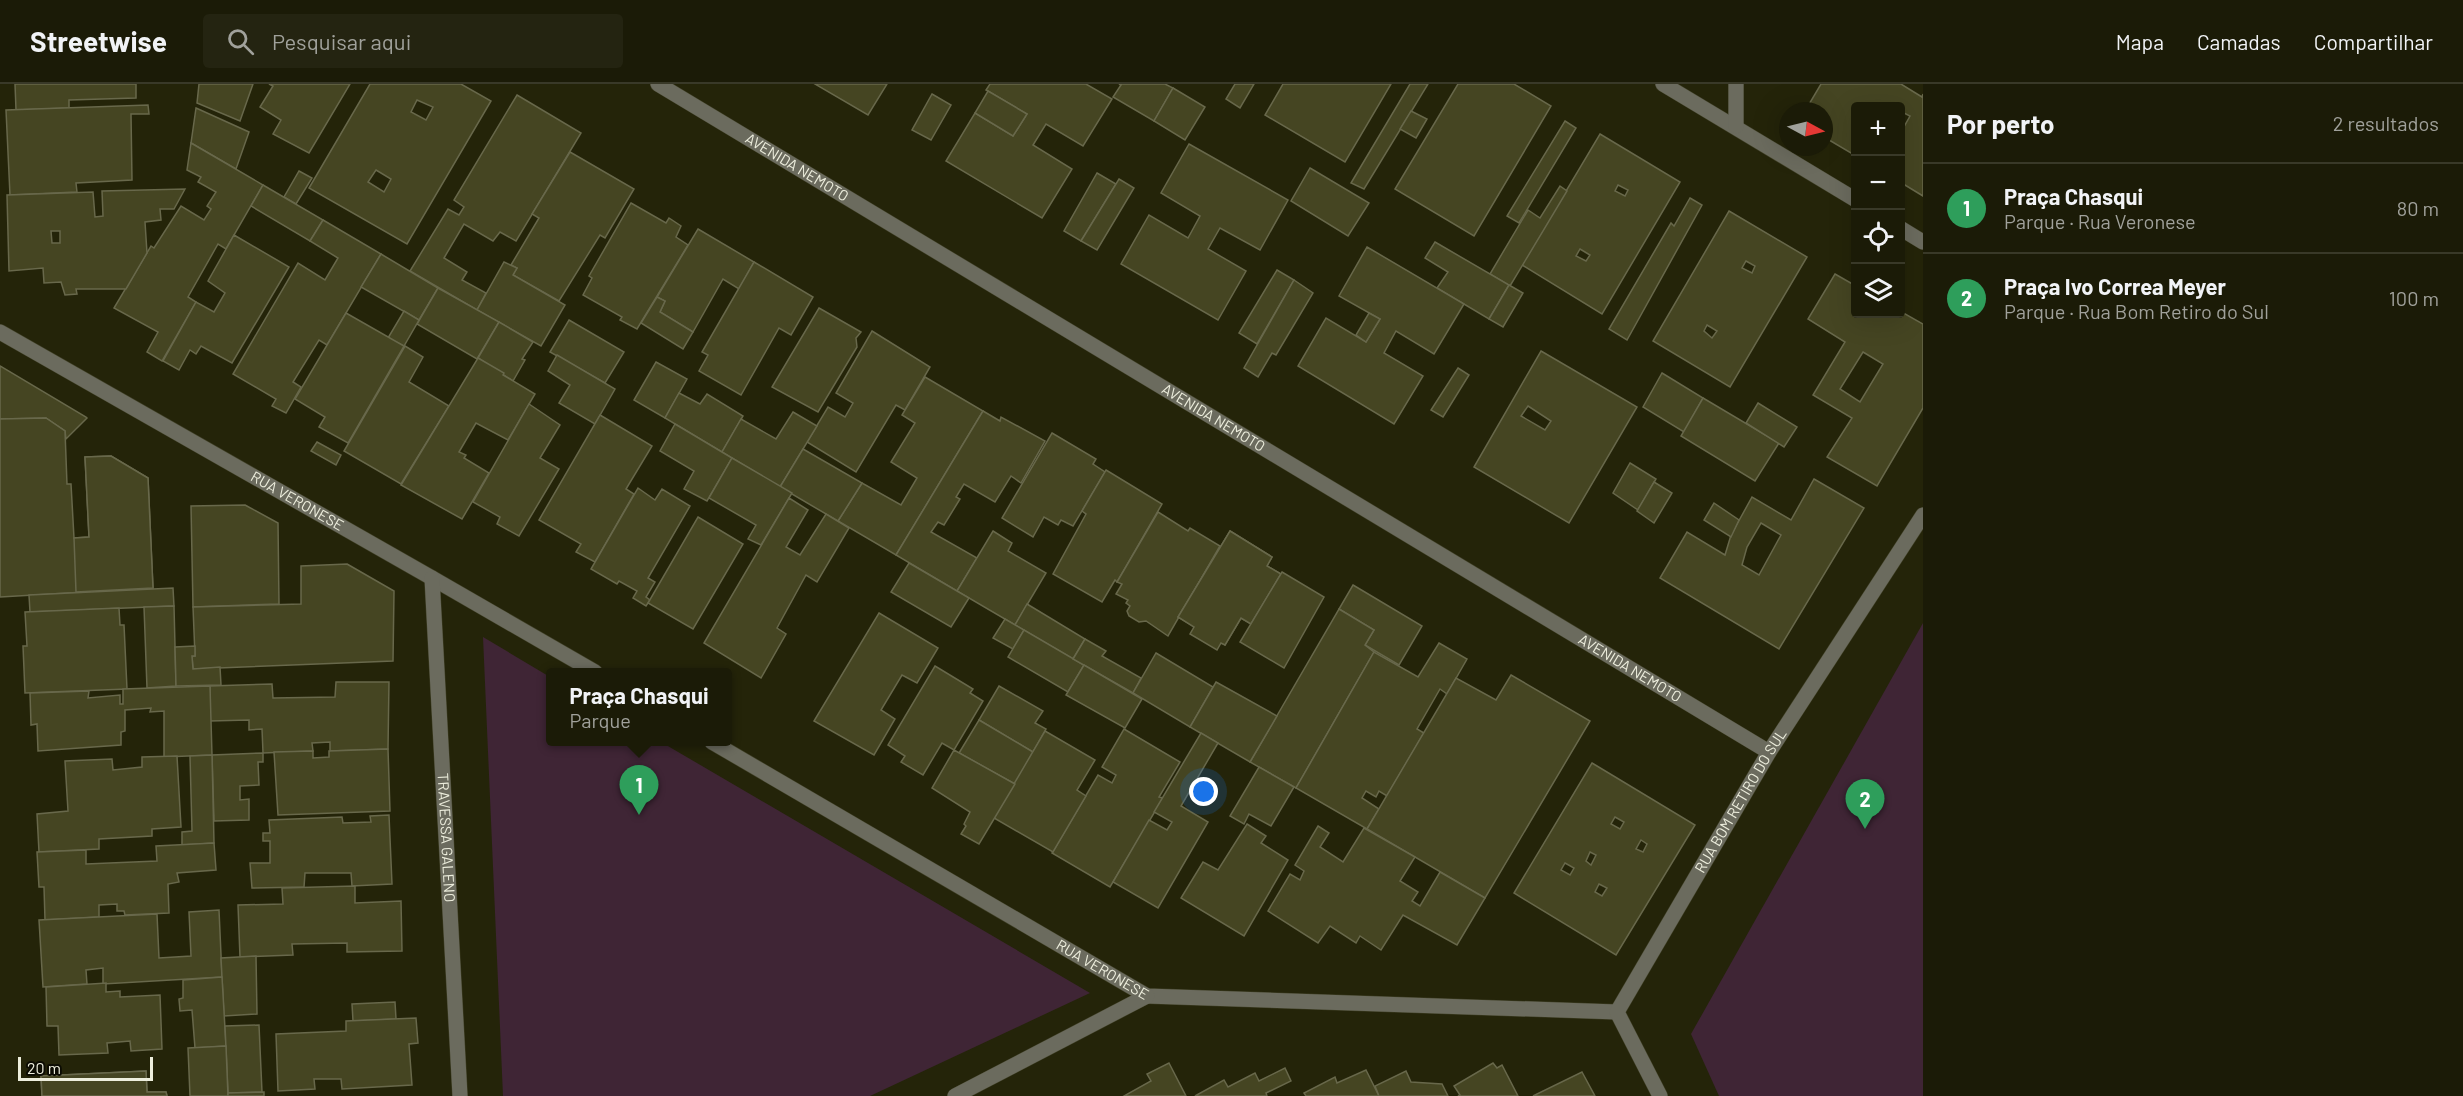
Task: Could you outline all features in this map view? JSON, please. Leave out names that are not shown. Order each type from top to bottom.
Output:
[{"type":"street","name":"AVENIDA NEMOTO","points":[[658,84],[1769,752]]},
{"type":"street","points":[[1663,84],[1851,197]]},
{"type":"street","points":[[1736,84],[1736,126]]},
{"type":"street","points":[[1905,231],[1923,242]]},
{"type":"street","name":"RUA VERONESE","points":[[0,332],[588,668]]},
{"type":"street","name":"RUA BOM RETIRO DO SUL","points":[[1617,1012],[1769,752],[1923,515]]},
{"type":"street","name":"TRAVESSA GALENO","points":[[432,578],[460,1096]]},
{"type":"street","name":"RUA VERONESE","points":[[721,746],[1147,996],[1617,1012]]},
{"type":"street","points":[[955,1096],[1147,996]]},
{"type":"street","points":[[1617,1012],[1660,1096]]},
{"type":"shaded area","points":[[1923,623],[1923,1096],[1719,1096],[1691,1034]]},
{"type":"shaded area","points":[[483,637],[546,675],[546,746],[668,746],[1090,993],[870,1096],[503,1096]]},
{"type":"building","points":[[15,84],[136,84],[136,98],[69,100],[69,108],[16,110]]},
{"type":"building","points":[[199,84],[253,84],[240,121],[197,103]]},
{"type":"building","points":[[269,84],[350,84],[309,153],[273,134],[281,120],[260,107],[273,86]]},
{"type":"building","points":[[370,84],[461,84],[491,101],[407,244],[309,188]],"holes":[[[417,100],[433,107],[426,120],[411,112]],[[376,170],[391,179],[384,192],[368,182]]]},
{"type":"building","points":[[815,84],[887,84],[868,115]]},
{"type":"building","points":[[990,84],[1086,84],[1112,99],[1083,146],[1046,124],[1033,145],[1072,169],[1042,218],[946,161],[975,113],[1013,136],[1027,114],[986,90]]},
{"type":"building","points":[[1119,84],[1165,84],[1173,88],[1154,121],[1113,97],[1121,85]]},
{"type":"building","points":[[1235,84],[1254,84],[1240,108],[1226,99]]},
{"type":"building","points":[[1283,84],[1391,84],[1345,162],[1265,115]]},
{"type":"building","points":[[1410,84],[1428,84],[1364,189],[1351,183]]},
{"type":"building","points":[[1458,84],[1514,84],[1551,106],[1474,236],[1395,189]]},
{"type":"building","points":[[1821,84],[1901,84],[1922,97],[1923,94],[1923,196],[1905,185],[1905,125],[1910,116],[1905,114],[1905,102],[1851,102],[1851,153],[1833,142],[1833,102],[1810,102]]},
{"type":"building","points":[[1173,88],[1205,107],[1185,140],[1154,121]]},
{"type":"building","points":[[988,91],[1027,114],[1013,136],[975,113]]},
{"type":"building","points":[[932,94],[951,105],[931,140],[912,130]]},
{"type":"building","points":[[517,95],[581,133],[516,241],[500,232],[493,241],[464,224],[444,258],[467,272],[462,280],[486,293],[477,310],[410,271],[448,209],[459,215],[464,207],[454,200]]},
{"type":"building","points":[[148,105],[149,114],[131,114],[132,180],[76,183],[77,192],[10,195],[6,110]]},
{"type":"building","points":[[196,108],[249,132],[236,169],[191,143]]},
{"type":"building","points":[[1411,111],[1427,119],[1416,138],[1400,129]]},
{"type":"building","points":[[1565,121],[1576,128],[1519,223],[1507,216]]},
{"type":"building","points":[[1600,134],[1680,182],[1602,314],[1522,265]],"holes":[[[1618,185],[1628,190],[1625,196],[1615,191]],[[1580,249],[1590,255],[1586,261],[1576,256]]]},
{"type":"building","points":[[191,143],[263,185],[226,249],[218,244],[188,297],[196,302],[162,361],[147,352],[158,332],[114,308],[151,246],[154,248],[181,206],[204,220],[211,209],[207,206],[216,192],[198,182],[201,177],[187,170]]},
{"type":"building","points":[[1189,144],[1288,200],[1260,250],[1220,228],[1208,249],[1246,271],[1218,320],[1121,264],[1149,215],[1188,238],[1200,216],[1161,193]]},
{"type":"building","points":[[570,152],[634,189],[605,238],[600,235],[559,301],[513,275],[517,268],[511,265],[539,218],[532,214]]},
{"type":"building","points":[[1310,168],[1369,203],[1348,236],[1291,201]]},
{"type":"building","points":[[299,171],[312,178],[296,204],[284,197]]},
{"type":"building","points":[[1097,173],[1116,184],[1081,241],[1064,231]]},
{"type":"building","points":[[1119,179],[1134,188],[1097,250],[1081,241]]},
{"type":"building","points":[[263,185],[323,220],[310,241],[251,206]]},
{"type":"building","points":[[1560,186],[1567,191],[1510,286],[1490,274],[1528,210],[1540,218]]},
{"type":"building","points":[[185,189],[174,209],[160,209],[161,220],[145,222],[147,253],[126,289],[76,289],[77,294],[65,295],[61,282],[44,283],[43,268],[9,271],[7,195],[93,192],[95,217],[103,216],[102,191]],"holes":[[[51,231],[60,231],[60,243],[52,243]]]},
{"type":"building","points":[[1690,198],[1702,205],[1627,340],[1609,329],[1671,223],[1674,226]]},
{"type":"building","points":[[631,203],[666,223],[669,218],[681,226],[676,237],[688,245],[637,329],[620,320],[622,317],[583,295],[592,278],[589,276]]},
{"type":"building","points":[[1729,211],[1807,257],[1730,387],[1653,341]],"holes":[[[1746,261],[1755,266],[1752,273],[1742,268]],[[1707,325],[1717,331],[1712,338],[1704,331]]]},
{"type":"building","points":[[323,220],[381,254],[327,345],[319,340],[293,382],[301,387],[286,413],[272,406],[276,399],[233,374],[298,263],[325,280],[338,258],[310,241]]},
{"type":"building","points":[[698,229],[754,262],[739,289],[723,279],[693,332],[660,312],[665,301],[657,297]]},
{"type":"building","points":[[234,235],[289,267],[232,363],[201,346],[196,354],[190,350],[179,370],[163,361],[196,302],[214,312],[225,293],[208,281]]},
{"type":"building","points":[[1435,242],[1509,285],[1489,319],[1437,288],[1448,272],[1425,258]]},
{"type":"building","points":[[1367,247],[1464,304],[1434,354],[1396,331],[1384,353],[1423,376],[1394,424],[1298,366],[1326,318],[1366,342],[1380,319],[1339,296]]},
{"type":"building","points":[[381,254],[438,288],[419,320],[361,287]]},
{"type":"building","points":[[504,262],[517,268],[513,275],[565,305],[541,346],[477,310]]},
{"type":"building","points":[[754,262],[813,297],[791,335],[779,328],[741,395],[699,371],[708,355],[702,352]]},
{"type":"building","points":[[1277,270],[1294,280],[1257,344],[1239,333]]},
{"type":"building","points":[[1835,274],[1851,283],[1851,318],[1905,318],[1905,314],[1923,324],[1923,408],[1877,486],[1827,457],[1852,418],[1813,395],[1845,342],[1808,319]],"holes":[[[1863,352],[1883,364],[1860,402],[1840,389]]]},
{"type":"building","points":[[1294,280],[1313,293],[1276,355],[1272,353],[1258,377],[1244,368]]},
{"type":"building","points":[[1509,285],[1523,293],[1503,327],[1489,319]]},
{"type":"building","points":[[438,288],[499,322],[477,359],[417,324]]},
{"type":"building","points":[[657,297],[665,301],[660,312],[693,332],[683,349],[641,323]]},
{"type":"building","points":[[819,308],[861,332],[856,338],[857,347],[818,412],[772,387]]},
{"type":"building","points":[[404,311],[419,320],[404,346],[388,338]]},
{"type":"building","points":[[346,313],[404,346],[348,443],[319,427],[325,417],[295,399]]},
{"type":"building","points":[[1369,313],[1380,319],[1366,342],[1356,335]]},
{"type":"building","points":[[569,320],[624,352],[605,383],[550,352]]},
{"type":"building","points":[[499,322],[533,342],[522,359],[525,360],[513,381],[478,358]]},
{"type":"building","points":[[872,331],[930,367],[905,410],[896,405],[856,472],[807,442],[828,407],[845,417],[853,403],[836,393]]},
{"type":"building","points":[[405,346],[423,357],[409,382],[449,406],[401,484],[344,451]]},
{"type":"building","points":[[1541,351],[1637,407],[1569,523],[1474,467]],"holes":[[[1528,406],[1551,421],[1545,430],[1521,416]]]},
{"type":"building","points":[[557,355],[615,389],[595,424],[559,403],[570,385],[548,371]]},
{"type":"building","points":[[478,358],[535,394],[508,440],[476,423],[459,452],[466,455],[464,458],[489,473],[462,519],[401,485]]},
{"type":"building","points":[[656,362],[687,379],[665,418],[634,400]]},
{"type":"building","points":[[0,366],[87,418],[66,439],[65,431],[46,418],[0,419]]},
{"type":"building","points":[[1458,368],[1469,375],[1443,417],[1431,410]]},
{"type":"building","points":[[1662,373],[1703,398],[1684,432],[1643,407]]},
{"type":"building","points":[[925,377],[983,411],[896,555],[838,521],[862,483],[901,505],[917,478],[891,462],[915,423],[902,415]]},
{"type":"building","points":[[679,393],[700,404],[707,394],[743,416],[722,452],[665,418]]},
{"type":"building","points":[[1703,398],[1779,443],[1755,481],[1681,436]]},
{"type":"building","points":[[1758,403],[1797,427],[1784,447],[1746,423]]},
{"type":"building","points":[[529,404],[560,425],[540,458],[559,469],[519,536],[497,524],[500,517],[473,502]]},
{"type":"building","points":[[983,411],[1000,421],[1001,417],[1045,441],[1021,483],[1011,476],[995,502],[964,484],[956,497],[960,499],[944,525],[938,522],[931,532],[977,558],[957,591],[896,555]]},
{"type":"building","points":[[793,412],[817,426],[780,487],[722,452],[741,419],[776,439]]},
{"type":"building","points":[[600,415],[652,446],[626,489],[634,494],[595,562],[576,552],[581,544],[539,520]]},
{"type":"building","points":[[46,418],[65,431],[67,484],[71,484],[74,538],[89,537],[85,457],[111,456],[148,478],[153,588],[0,597],[0,419]]},
{"type":"building","points":[[675,424],[732,458],[707,501],[684,489],[694,471],[660,451]]},
{"type":"building","points":[[1052,433],[1096,459],[1093,464],[1105,472],[1073,526],[1061,520],[1058,525],[1044,517],[1033,537],[1002,518]]},
{"type":"building","points":[[317,442],[341,455],[336,465],[311,451]]},
{"type":"building","points":[[803,449],[862,483],[838,521],[780,487]]},
{"type":"building","points":[[111,456],[148,478],[153,588],[76,592],[74,538],[89,537],[85,457]]},
{"type":"building","points":[[732,458],[792,493],[761,545],[748,539],[756,525],[709,498]]},
{"type":"building","points":[[1630,463],[1656,479],[1638,510],[1613,493]]},
{"type":"building","points":[[1106,470],[1162,504],[1117,582],[1115,580],[1102,602],[1053,574],[1086,514],[1082,511]]},
{"type":"building","points":[[1814,479],[1864,508],[1779,649],[1660,578],[1687,532],[1725,555],[1731,535],[1752,497],[1791,520]],"holes":[[[1761,523],[1781,535],[1759,575],[1742,565],[1747,547]]]},
{"type":"building","points":[[1654,482],[1672,493],[1654,523],[1637,511]]},
{"type":"building","points":[[638,488],[655,500],[662,489],[690,506],[648,578],[655,582],[646,597],[650,600],[646,606],[633,598],[637,591],[619,581],[617,584],[591,569]]},
{"type":"building","points":[[789,498],[808,510],[786,547],[800,555],[826,514],[849,528],[817,582],[806,575],[777,628],[786,634],[761,678],[704,643]]},
{"type":"building","points":[[1714,503],[1739,520],[1731,537],[1704,520]]},
{"type":"building","points":[[245,505],[278,523],[279,604],[193,607],[191,506]]},
{"type":"building","points":[[1158,512],[1188,531],[1190,528],[1220,546],[1168,636],[1146,621],[1139,622],[1129,616],[1127,611],[1130,606],[1126,603],[1128,600],[1116,594],[1122,584],[1117,582]]},
{"type":"building","points":[[698,517],[743,544],[693,629],[648,603]]},
{"type":"building","points":[[993,531],[1012,543],[1008,551],[1046,573],[1015,625],[957,591]]},
{"type":"building","points":[[1230,531],[1272,557],[1267,566],[1281,574],[1251,624],[1241,618],[1225,645],[1178,617]]},
{"type":"building","points":[[1230,531],[1272,557],[1267,566],[1281,574],[1251,624],[1241,618],[1225,645],[1221,643],[1217,650],[1190,634],[1194,627],[1178,617]]},
{"type":"building","points":[[909,563],[969,598],[951,627],[891,592]]},
{"type":"building","points":[[347,564],[394,591],[393,661],[193,669],[192,656],[195,656],[193,607],[301,604],[301,566]]},
{"type":"building","points":[[1282,572],[1324,597],[1284,668],[1240,642]]},
{"type":"building","points":[[1353,585],[1422,626],[1399,665],[1365,645],[1374,630],[1339,609]]},
{"type":"building","points":[[173,588],[174,606],[30,612],[29,595]]},
{"type":"building","points":[[1027,604],[1085,639],[1073,659],[1015,625]]},
{"type":"building","points":[[174,606],[176,686],[147,688],[144,607]]},
{"type":"building","points":[[119,608],[120,625],[124,625],[127,689],[25,693],[23,646],[27,646],[25,612]]},
{"type":"building","points":[[1339,609],[1374,630],[1365,645],[1374,652],[1296,788],[1250,762]]},
{"type":"building","points":[[879,613],[938,648],[917,683],[902,675],[881,710],[895,719],[874,755],[814,721]]},
{"type":"building","points":[[1005,619],[1024,630],[1013,649],[993,638]]},
{"type":"building","points":[[1024,630],[1084,665],[1068,692],[1008,657]]},
{"type":"building","points":[[1085,639],[1106,651],[1102,656],[1141,678],[1133,693],[1073,659]]},
{"type":"building","points":[[1439,643],[1467,659],[1447,694],[1440,689],[1417,729],[1424,733],[1387,796],[1379,791],[1376,797],[1366,791],[1362,798],[1379,809],[1367,829],[1296,788],[1374,652],[1418,677]]},
{"type":"building","points":[[195,646],[195,656],[192,656],[193,669],[220,667],[221,685],[176,686],[175,647]]},
{"type":"building","points":[[1156,653],[1213,687],[1190,727],[1133,693]]},
{"type":"building","points":[[1084,665],[1142,699],[1125,728],[1066,695]]},
{"type":"building","points":[[935,666],[973,689],[970,693],[983,701],[954,750],[942,743],[923,775],[901,762],[905,756],[888,745]]},
{"type":"building","points":[[1511,675],[1590,721],[1485,898],[1367,829],[1456,678],[1496,700]]},
{"type":"building","points":[[336,682],[389,682],[388,749],[330,751],[330,742],[312,743],[313,751],[263,753],[262,729],[249,730],[249,720],[210,721],[210,686],[272,684],[273,698],[335,697]]},
{"type":"building","points":[[1216,682],[1277,716],[1250,762],[1190,727]]},
{"type":"building","points":[[210,686],[212,755],[164,757],[164,711],[150,712],[151,708],[125,710],[125,731],[121,732],[121,745],[38,751],[37,724],[31,725],[30,693],[89,691],[88,698],[120,695],[120,704],[123,704],[123,689]]},
{"type":"building","points":[[999,686],[1043,711],[1035,723],[1046,729],[1033,752],[979,720]]},
{"type":"building","points":[[979,720],[1033,752],[1015,784],[959,753]]},
{"type":"building","points":[[1124,729],[1180,762],[1159,797],[1163,798],[1110,887],[1052,853],[1098,775],[1112,783],[1116,775],[1102,767]]},
{"type":"building","points":[[1045,731],[1095,760],[1077,790],[1086,796],[1053,852],[994,818]]},
{"type":"building","points":[[1201,733],[1218,743],[1181,806],[1208,822],[1158,908],[1113,882],[1149,820],[1167,830],[1172,822],[1154,812]]},
{"type":"building","points":[[388,749],[390,811],[278,815],[274,752],[313,751],[313,758],[329,757],[329,751]]},
{"type":"building","points":[[954,750],[1015,784],[979,844],[961,834],[970,812],[932,788]]},
{"type":"building","points":[[263,753],[263,762],[258,762],[259,785],[240,786],[240,800],[249,799],[249,820],[214,821],[212,755]]},
{"type":"building","points":[[212,755],[214,843],[182,845],[182,832],[192,831],[190,756]]},
{"type":"building","points":[[177,756],[181,827],[152,829],[152,836],[99,839],[99,849],[39,852],[37,814],[68,811],[65,761],[112,759],[113,770],[142,767],[142,757]]},
{"type":"building","points":[[1592,763],[1695,825],[1616,955],[1514,893]],"holes":[[[1615,817],[1624,822],[1620,829],[1611,824]],[[1641,840],[1647,844],[1643,852],[1636,849]],[[1590,852],[1596,855],[1591,865],[1586,861]],[[1565,863],[1574,868],[1570,875],[1561,870]],[[1599,884],[1607,888],[1602,896],[1595,892]]]},
{"type":"building","points":[[1259,767],[1294,787],[1271,826],[1249,814],[1244,824],[1230,816]]},
{"type":"building","points":[[389,815],[392,884],[352,886],[351,873],[305,873],[304,887],[252,888],[250,863],[270,863],[270,841],[263,841],[263,833],[270,833],[269,820],[342,817],[343,823],[371,822],[370,816]]},
{"type":"building","points":[[1247,824],[1266,836],[1261,843],[1288,860],[1244,936],[1181,898],[1203,862],[1218,870]]},
{"type":"building","points":[[1318,826],[1329,833],[1320,847],[1343,862],[1364,828],[1415,857],[1400,881],[1418,892],[1412,901],[1420,906],[1440,872],[1485,898],[1457,945],[1403,915],[1381,950],[1360,936],[1356,943],[1330,926],[1318,943],[1268,911],[1290,874],[1300,880],[1304,871],[1295,865]]},
{"type":"building","points":[[214,843],[216,870],[177,873],[179,882],[168,884],[169,913],[125,915],[124,911],[117,911],[117,904],[99,905],[99,917],[45,920],[44,887],[39,887],[37,852],[86,850],[86,864],[157,861],[156,846]]},
{"type":"building","points":[[355,886],[355,903],[401,901],[402,951],[347,952],[347,943],[292,944],[293,955],[240,957],[238,905],[283,904],[282,888]]},
{"type":"building","points":[[219,910],[222,977],[103,984],[103,968],[86,970],[87,984],[43,987],[39,920],[157,914],[159,958],[191,956],[189,912]]},
{"type":"building","points":[[256,956],[257,1014],[224,1016],[221,958]]},
{"type":"building","points":[[222,977],[226,1046],[195,1048],[192,1010],[180,1011],[179,999],[183,998],[183,980]]},
{"type":"building","points":[[106,983],[106,992],[120,991],[120,997],[160,995],[162,1049],[131,1051],[130,1041],[107,1043],[108,1053],[59,1055],[58,1026],[47,1026],[46,987]]},
{"type":"building","points":[[395,1002],[396,1019],[353,1021],[352,1004]]},
{"type":"building","points":[[416,1018],[418,1043],[409,1044],[412,1085],[342,1089],[341,1079],[314,1079],[315,1089],[278,1091],[276,1034],[346,1031],[346,1021]]},
{"type":"building","points":[[259,1025],[262,1092],[228,1093],[225,1026]]},
{"type":"building","points":[[226,1046],[228,1096],[190,1096],[188,1048]]},
{"type":"building","points":[[1169,1063],[1186,1096],[1124,1096],[1151,1081],[1147,1074]]},
{"type":"building","points":[[1493,1063],[1497,1068],[1502,1065],[1518,1096],[1458,1096],[1460,1095],[1454,1086]]},
{"type":"building","points":[[1285,1068],[1291,1081],[1266,1093],[1267,1096],[1195,1096],[1224,1080],[1228,1087],[1255,1073],[1259,1081]]},
{"type":"building","points":[[1366,1070],[1379,1096],[1306,1096],[1304,1093],[1335,1077],[1337,1083]]},
{"type":"building","points":[[146,1071],[147,1092],[166,1092],[167,1096],[42,1096],[41,1076]]},
{"type":"building","points":[[146,1071],[147,1092],[166,1092],[167,1096],[42,1096],[41,1076]]},
{"type":"building","points":[[1406,1071],[1411,1082],[1442,1084],[1448,1096],[1379,1096],[1375,1086]]},
{"type":"building","points":[[1582,1072],[1595,1096],[1533,1096]]},
{"type":"building","points":[[264,1092],[264,1096],[228,1096],[228,1093]]},
{"type":"place","name":"Praça Chasqui","points":[[639,815]]},
{"type":"place","name":"Praça Ivo Correa Meyer","points":[[1865,829]]}]
